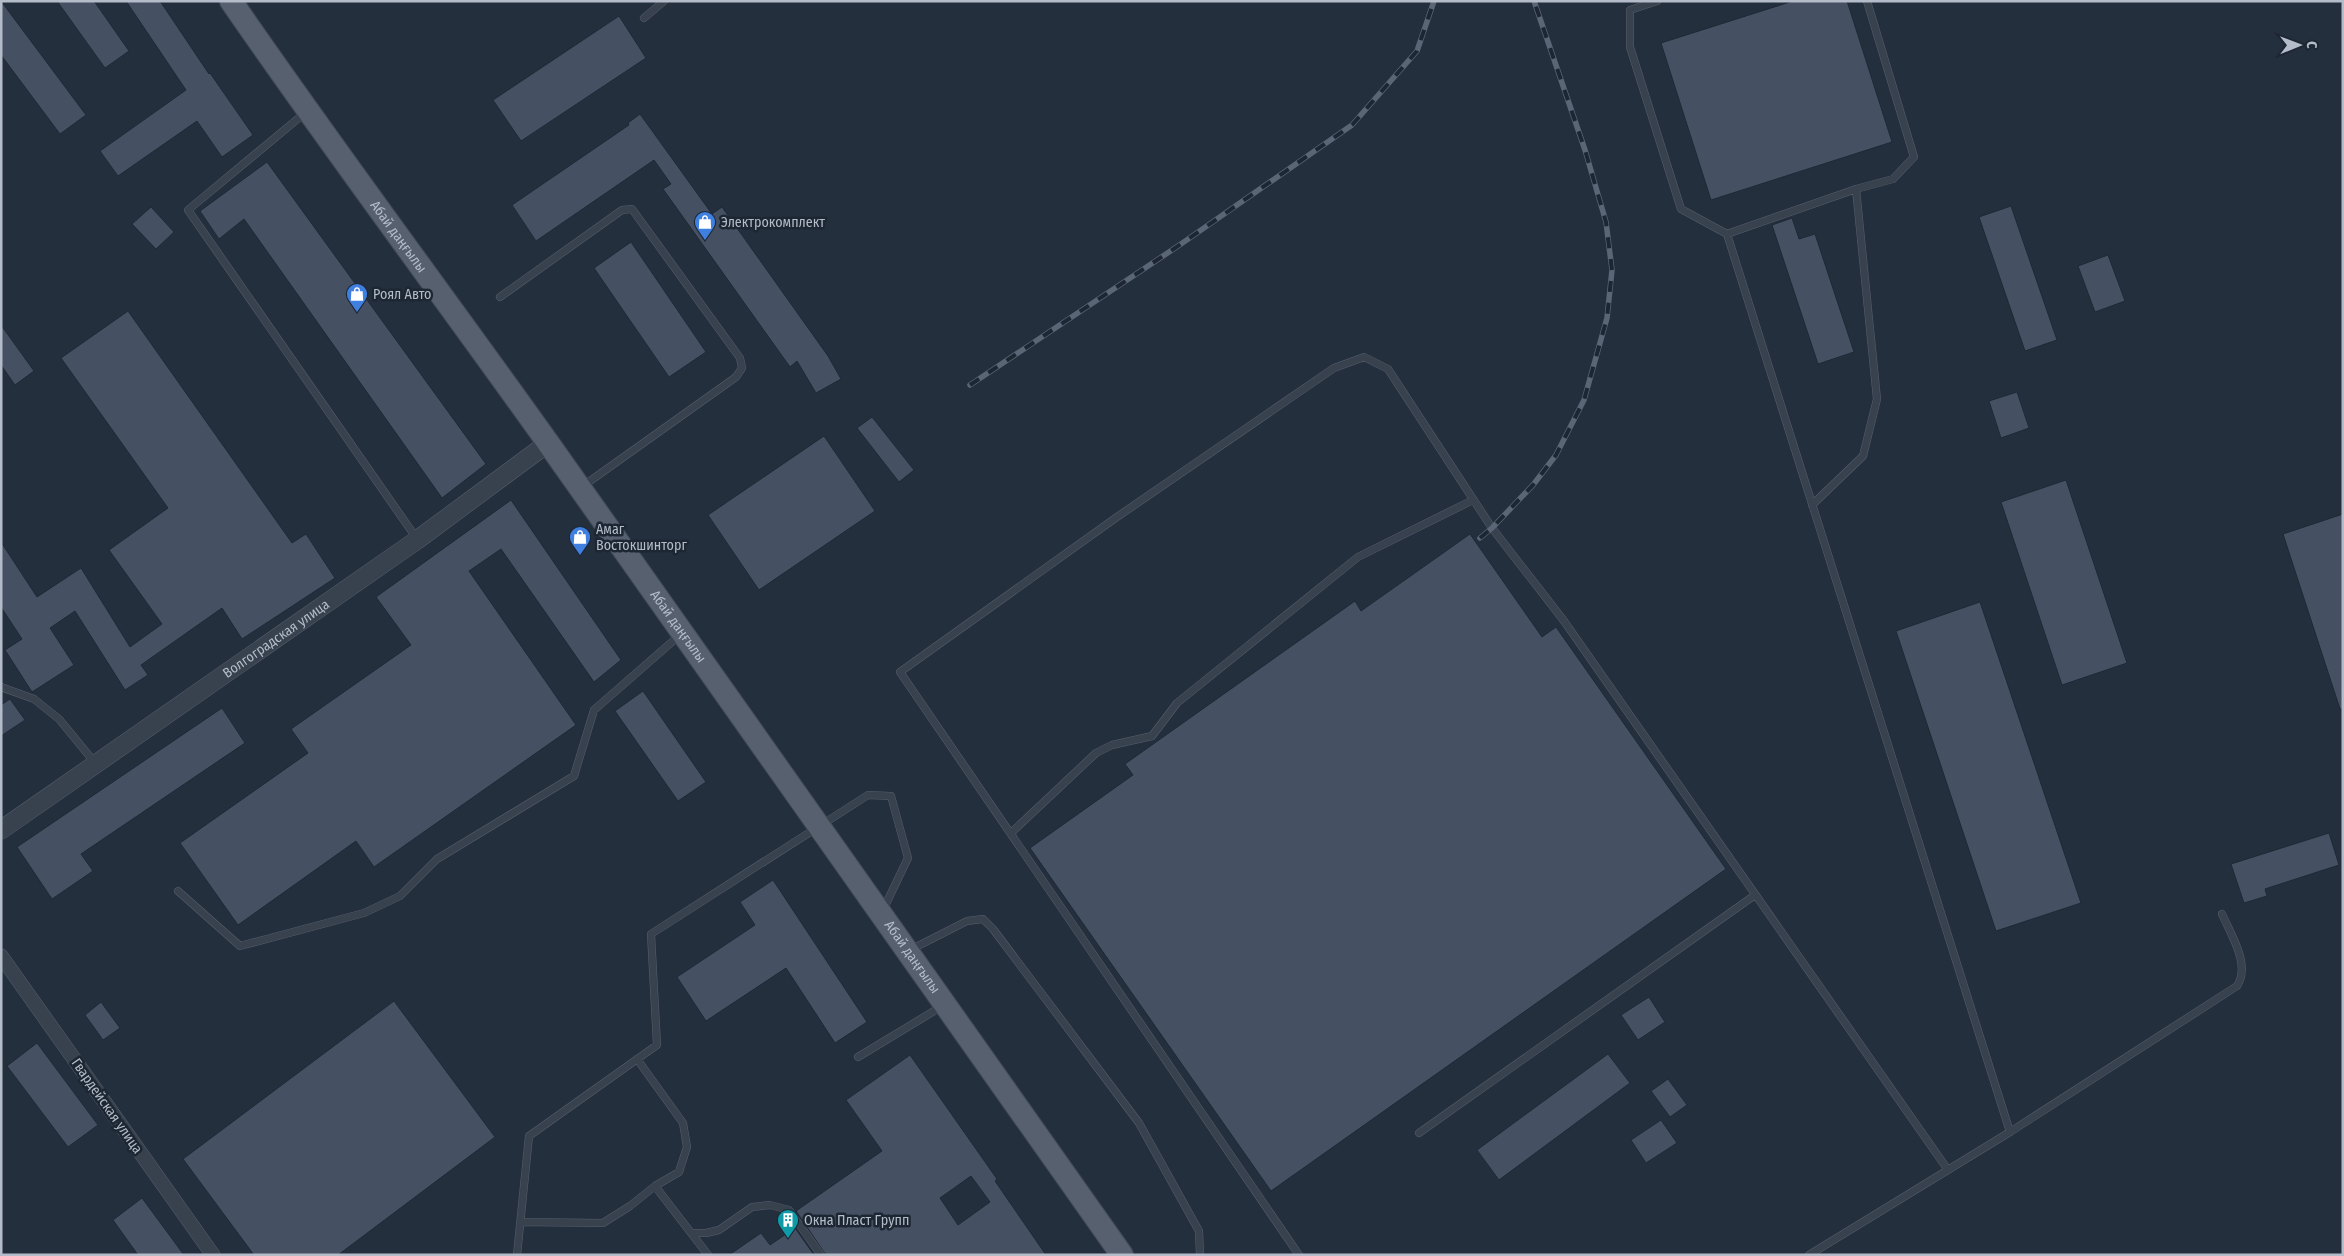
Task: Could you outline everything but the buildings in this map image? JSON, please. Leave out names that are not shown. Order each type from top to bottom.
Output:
[{"type":"main road","name":"Абай даңғылы","points":[[232,2],[306,112],[548,443],[818,826],[910,950],[1122,1255]]},
{"type":"street","name":"Волгоградская улица","points":[[1,830],[418,540],[548,443]]},
{"type":"street","name":"Гвардейская улица","points":[[1,956],[213,1255]]},
{"type":"lane","points":[[644,18],[664,1]]},
{"type":"lane","points":[[1657,1],[1630,10],[1630,47],[1681,210],[1727,234],[2010,1132]]},
{"type":"lane","points":[[1727,234],[1856,189],[1893,179],[1914,157],[1867,1]]},
{"type":"lane","points":[[306,112],[188,210],[418,540]]},
{"type":"lane","points":[[1812,505],[1863,456],[1877,398],[1856,189]]},
{"type":"lane","points":[[500,297],[622,210],[632,209],[740,358],[742,368],[736,377],[580,488]]},
{"type":"lane","points":[[1299,1255],[900,672],[1117,517],[1334,368],[1364,357],[1388,369],[1492,528],[1564,621],[1948,1170]]},
{"type":"lane","points":[[1011,833],[1096,753],[1112,745],[1152,736],[1177,703],[1358,557],[1473,500]]},
{"type":"lane","points":[[178,891],[240,946],[364,913],[400,896],[437,859],[574,776],[594,710],[683,632]]},
{"type":"lane","points":[[1,687],[34,699],[59,719],[96,764]]},
{"type":"lane","points":[[517,1255],[529,1136],[657,1045],[651,934],[868,795],[891,796],[908,858],[882,911]]},
{"type":"lane","points":[[1418,1133],[1755,895]]},
{"type":"lane","points":[[1809,1255],[2010,1132],[2237,986],[2243,977],[2243,964],[2222,914]]},
{"type":"lane","points":[[910,950],[967,921],[982,919],[993,929],[1139,1123],[1199,1231],[1200,1255]]},
{"type":"lane","points":[[858,1057],[947,1003]]},
{"type":"lane","points":[[520,1222],[603,1223],[630,1206],[654,1186],[679,1172],[687,1147],[683,1123],[637,1060]]},
{"type":"lane","points":[[654,1186],[708,1255]]},
{"type":"lane","points":[[692,1233],[706,1233],[719,1230],[752,1207],[770,1205],[789,1210],[821,1255]]},
{"type":"railway","points":[[970,385],[1181,244],[1352,125],[1417,51],[1434,1]]},
{"type":"railway","points":[[1480,538],[1533,485],[1556,455],[1584,400],[1607,318],[1612,270],[1606,222],[1585,150],[1534,1]]},
{"type":"place","name":"Электрокомплект","points":[[705,241]]},
{"type":"place","name":"Роял Авто","points":[[357,313]]},
{"type":"place","name":"Амаг Востокшинторг","points":[[580,556]]},
{"type":"place","name":"Окна Пласт Групп","points":[[788,1239]]}]
